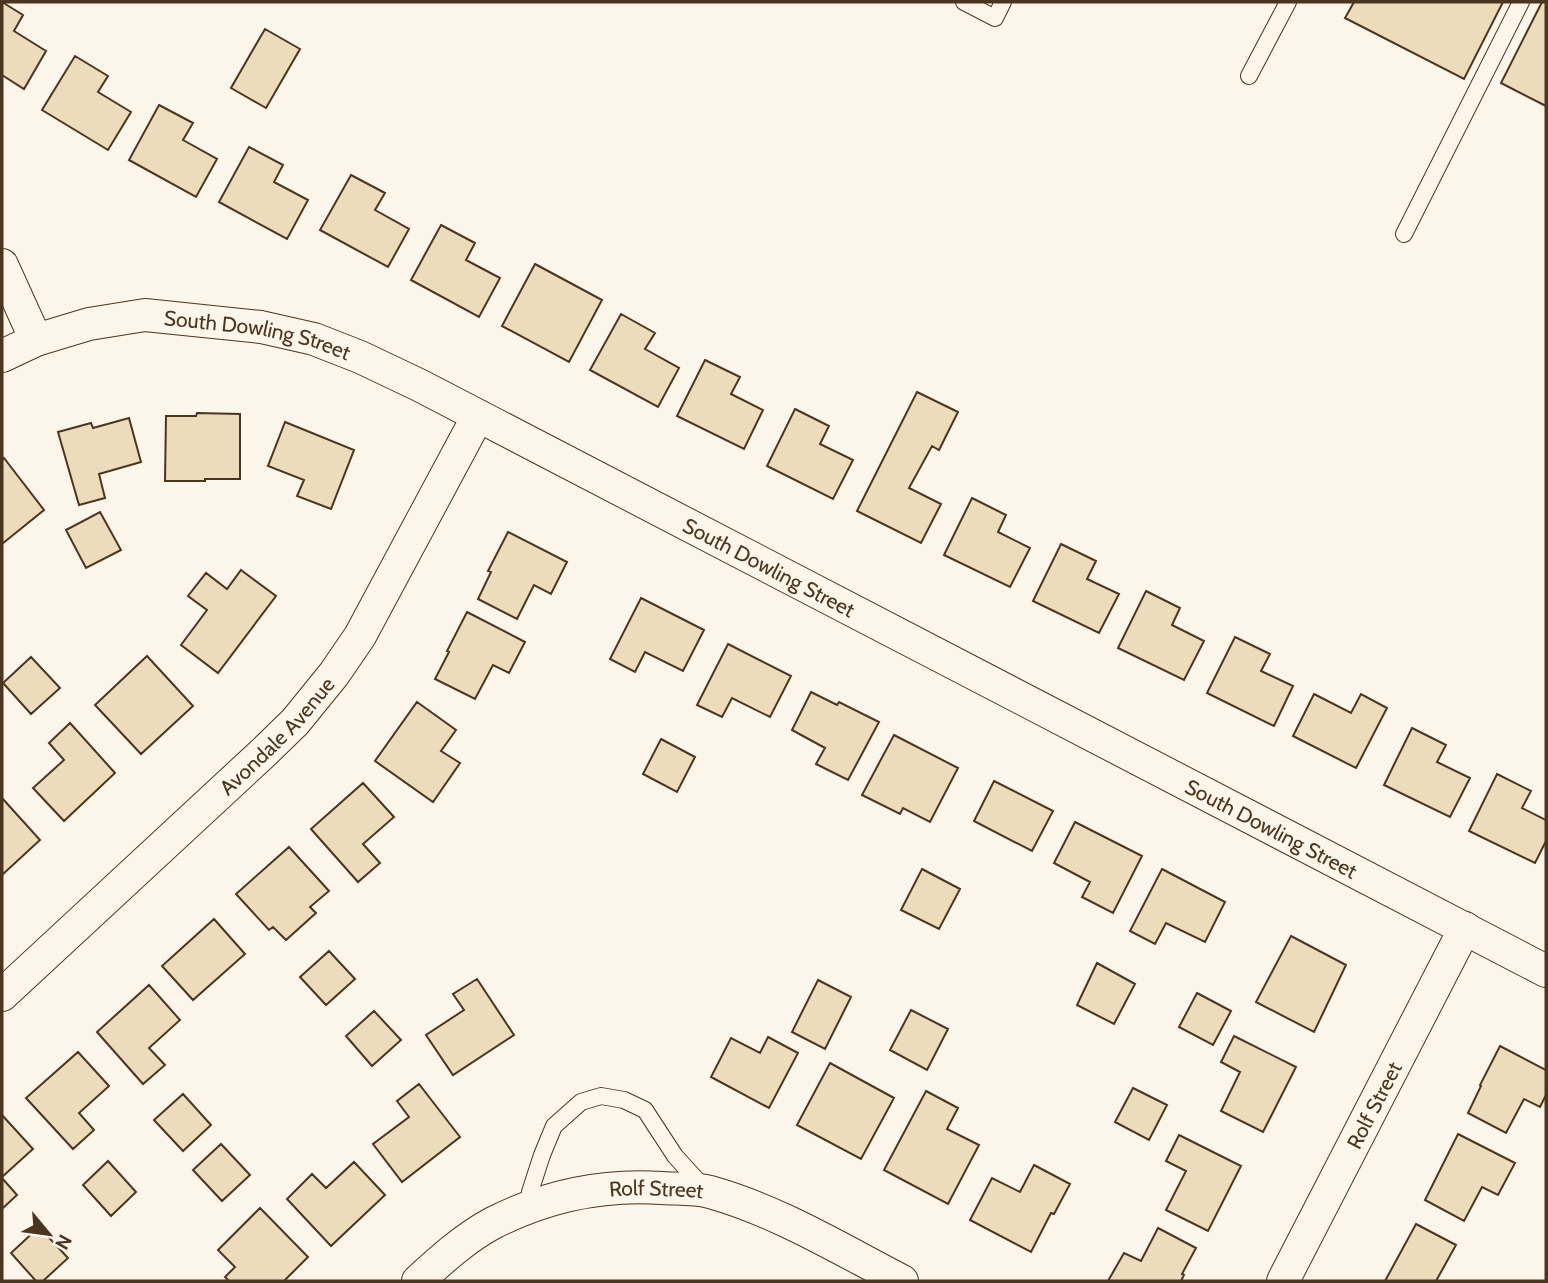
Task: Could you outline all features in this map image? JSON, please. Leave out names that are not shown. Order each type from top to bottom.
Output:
[{"type":"street","points":[[2,265],[36,340]]},
{"type":"street","name":"South Dowling Street","points":[[2,356],[36,340],[89,324],[145,315],[261,327],[314,339],[360,357],[391,370],[1546,971]]},
{"type":"street","name":"Avondale Avenue","points":[[2,995],[295,722],[334,674],[360,636],[478,416]]},
{"type":"street","name":"Rolf Street","points":[[1283,1281],[1465,928]]},
{"type":"street","name":"Rolf Street","points":[[418,1281],[453,1251],[492,1224],[529,1207],[569,1195],[616,1186],[707,1191],[789,1222],[902,1281]]},
{"type":"lane","points":[[964,2],[995,18],[1003,2]]},
{"type":"lane","points":[[1249,76],[1287,2]]},
{"type":"lane","points":[[1404,234],[1521,2]]},
{"type":"lane","points":[[529,1207],[530,1192],[554,1126],[581,1102],[601,1096],[624,1100],[645,1110],[675,1156],[707,1191]]},
{"type":"building","points":[[2,2],[23,15],[14,31],[46,51],[24,89],[2,75]]},
{"type":"building","points":[[1354,2],[1503,2],[1464,79],[1345,18]]},
{"type":"building","points":[[1542,2],[1546,2],[1546,106],[1501,83]]},
{"type":"building","points":[[265,29],[300,49],[266,108],[231,88]]},
{"type":"building","points":[[75,56],[108,76],[98,92],[131,112],[108,150],[42,110]]},
{"type":"building","points":[[159,105],[193,123],[183,140],[217,159],[196,197],[129,160]]},
{"type":"building","points":[[249,147],[283,165],[274,182],[308,200],[287,239],[219,202]]},
{"type":"building","points":[[351,175],[385,193],[375,210],[409,229],[388,267],[320,230]]},
{"type":"building","points":[[441,225],[475,243],[466,260],[500,278],[479,317],[411,280]]},
{"type":"building","points":[[535,264],[602,300],[569,362],[502,326]]},
{"type":"building","points":[[621,314],[655,333],[645,349],[679,368],[658,407],[590,370]]},
{"type":"building","points":[[705,360],[740,377],[731,394],[763,410],[744,449],[677,416]]},
{"type":"building","points":[[917,392],[958,412],[939,450],[932,446],[909,488],[941,504],[921,543],[857,511]]},
{"type":"building","points":[[795,409],[829,426],[820,444],[853,460],[833,499],[767,466]]},
{"type":"building","points":[[197,413],[240,414],[240,479],[165,481],[166,416],[196,416]]},
{"type":"building","points":[[129,418],[141,462],[99,474],[105,498],[79,505],[58,432],[91,423],[93,428]]},
{"type":"building","points":[[285,422],[354,450],[331,509],[297,496],[304,480],[268,466]]},
{"type":"building","points":[[4,458],[44,510],[2,544],[2,460]]},
{"type":"building","points":[[972,498],[1006,515],[998,532],[1030,548],[1010,587],[944,555]]},
{"type":"building","points":[[100,512],[121,550],[86,568],[66,530]]},
{"type":"building","points":[[508,532],[567,562],[551,594],[534,585],[517,619],[478,599],[491,572],[488,571]]},
{"type":"building","points":[[1061,544],[1096,561],[1087,579],[1119,594],[1099,633],[1033,601]]},
{"type":"building","points":[[241,570],[276,596],[218,673],[181,645],[207,610],[188,596],[206,573],[227,589]]},
{"type":"building","points":[[1146,591],[1180,608],[1172,625],[1204,641],[1184,680],[1118,648]]},
{"type":"building","points":[[641,598],[704,630],[683,671],[645,652],[635,672],[610,659]]},
{"type":"building","points":[[467,612],[525,642],[509,673],[493,665],[475,699],[435,679]]},
{"type":"building","points":[[1235,637],[1270,654],[1261,671],[1293,686],[1274,726],[1207,693]]},
{"type":"building","points":[[728,644],[791,676],[770,717],[732,698],[722,717],[697,705]]},
{"type":"building","points":[[147,656],[193,706],[141,754],[95,705]]},
{"type":"building","points":[[31,657],[60,688],[31,714],[3,683]]},
{"type":"building","points":[[811,692],[837,705],[839,702],[879,722],[848,780],[816,764],[825,748],[792,730]]},
{"type":"building","points":[[1314,694],[1351,713],[1361,694],[1387,708],[1356,768],[1293,736]]},
{"type":"building","points":[[417,702],[456,730],[441,751],[460,763],[433,802],[375,761]]},
{"type":"building","points":[[70,723],[115,773],[64,821],[33,788],[64,760],[49,743]]},
{"type":"building","points":[[1412,728],[1446,745],[1437,762],[1470,778],[1450,817],[1384,785]]},
{"type":"building","points":[[894,735],[958,768],[930,822],[903,808],[900,814],[862,795]]},
{"type":"building","points":[[661,739],[695,757],[677,792],[643,774]]},
{"type":"building","points":[[1497,774],[1531,791],[1522,808],[1546,820],[1546,841],[1535,863],[1469,831]]},
{"type":"building","points":[[994,781],[1053,811],[1032,851],[974,821]]},
{"type":"building","points":[[363,783],[394,817],[363,844],[380,863],[358,882],[311,829]]},
{"type":"building","points":[[2,798],[40,840],[2,875]]},
{"type":"building","points":[[1075,822],[1142,856],[1113,913],[1082,897],[1090,882],[1054,863]]},
{"type":"building","points":[[289,847],[329,891],[310,907],[316,913],[286,940],[273,927],[269,930],[236,894]]},
{"type":"building","points":[[922,869],[960,889],[939,929],[901,910]]},
{"type":"building","points":[[1162,869],[1225,902],[1205,942],[1166,923],[1155,944],[1130,931]]},
{"type":"building","points":[[214,919],[245,954],[193,1000],[162,966]]},
{"type":"building","points":[[1291,936],[1346,965],[1314,1032],[1256,1002]]},
{"type":"building","points":[[329,951],[355,979],[326,1005],[300,977]]},
{"type":"building","points":[[1097,963],[1135,984],[1114,1024],[1077,1005]]},
{"type":"building","points":[[477,979],[514,1035],[453,1075],[426,1035],[464,1010],[453,994]]},
{"type":"building","points":[[818,980],[851,997],[825,1049],[792,1032]]},
{"type":"building","points":[[149,985],[180,1020],[149,1048],[165,1065],[143,1084],[97,1032]]},
{"type":"building","points":[[1197,993],[1231,1011],[1213,1045],[1179,1027]]},
{"type":"building","points":[[911,1010],[948,1029],[927,1070],[890,1050]]},
{"type":"building","points":[[374,1011],[401,1040],[372,1066],[346,1036]]},
{"type":"building","points":[[1234,1036],[1296,1067],[1263,1132],[1221,1111],[1240,1072],[1221,1062]]},
{"type":"building","points":[[768,1037],[798,1053],[769,1108],[711,1077],[731,1038],[760,1053]]},
{"type":"building","points":[[1500,1046],[1546,1070],[1546,1095],[1540,1107],[1524,1099],[1506,1133],[1468,1113]]},
{"type":"building","points":[[78,1052],[109,1086],[79,1113],[94,1130],[73,1149],[26,1098]]},
{"type":"building","points":[[830,1063],[894,1098],[861,1159],[797,1125]]},
{"type":"building","points":[[419,1084],[460,1137],[402,1182],[373,1144],[409,1117],[397,1101]]},
{"type":"building","points":[[1133,1088],[1167,1105],[1149,1140],[1115,1122]]},
{"type":"building","points":[[926,1091],[958,1108],[947,1129],[979,1145],[948,1204],[884,1170]]},
{"type":"building","points":[[183,1094],[211,1125],[183,1151],[154,1120]]},
{"type":"building","points":[[2,1115],[33,1149],[2,1177]]},
{"type":"building","points":[[1458,1134],[1515,1163],[1498,1195],[1482,1187],[1464,1221],[1425,1200]]},
{"type":"building","points":[[1179,1135],[1241,1166],[1208,1231],[1166,1210],[1186,1171],[1166,1161]]},
{"type":"building","points":[[221,1144],[250,1175],[222,1201],[193,1170]]},
{"type":"building","points":[[108,1161],[136,1192],[111,1216],[83,1185]]},
{"type":"building","points":[[354,1162],[385,1195],[331,1246],[287,1199],[312,1174],[326,1188]]},
{"type":"building","points":[[1034,1165],[1070,1184],[1031,1252],[970,1220],[992,1178],[1020,1192]]},
{"type":"building","points":[[2,1178],[17,1195],[2,1209]]},
{"type":"building","points":[[260,1208],[308,1257],[284,1281],[229,1281],[225,1277],[235,1267],[218,1250]]},
{"type":"building","points":[[1416,1224],[1456,1245],[1436,1281],[1385,1281]]},
{"type":"building","points":[[39,1227],[68,1258],[43,1281],[36,1281],[11,1253]]},
{"type":"building","points":[[1158,1228],[1196,1248],[1181,1281],[1108,1281],[1124,1253],[1141,1261]]}]
